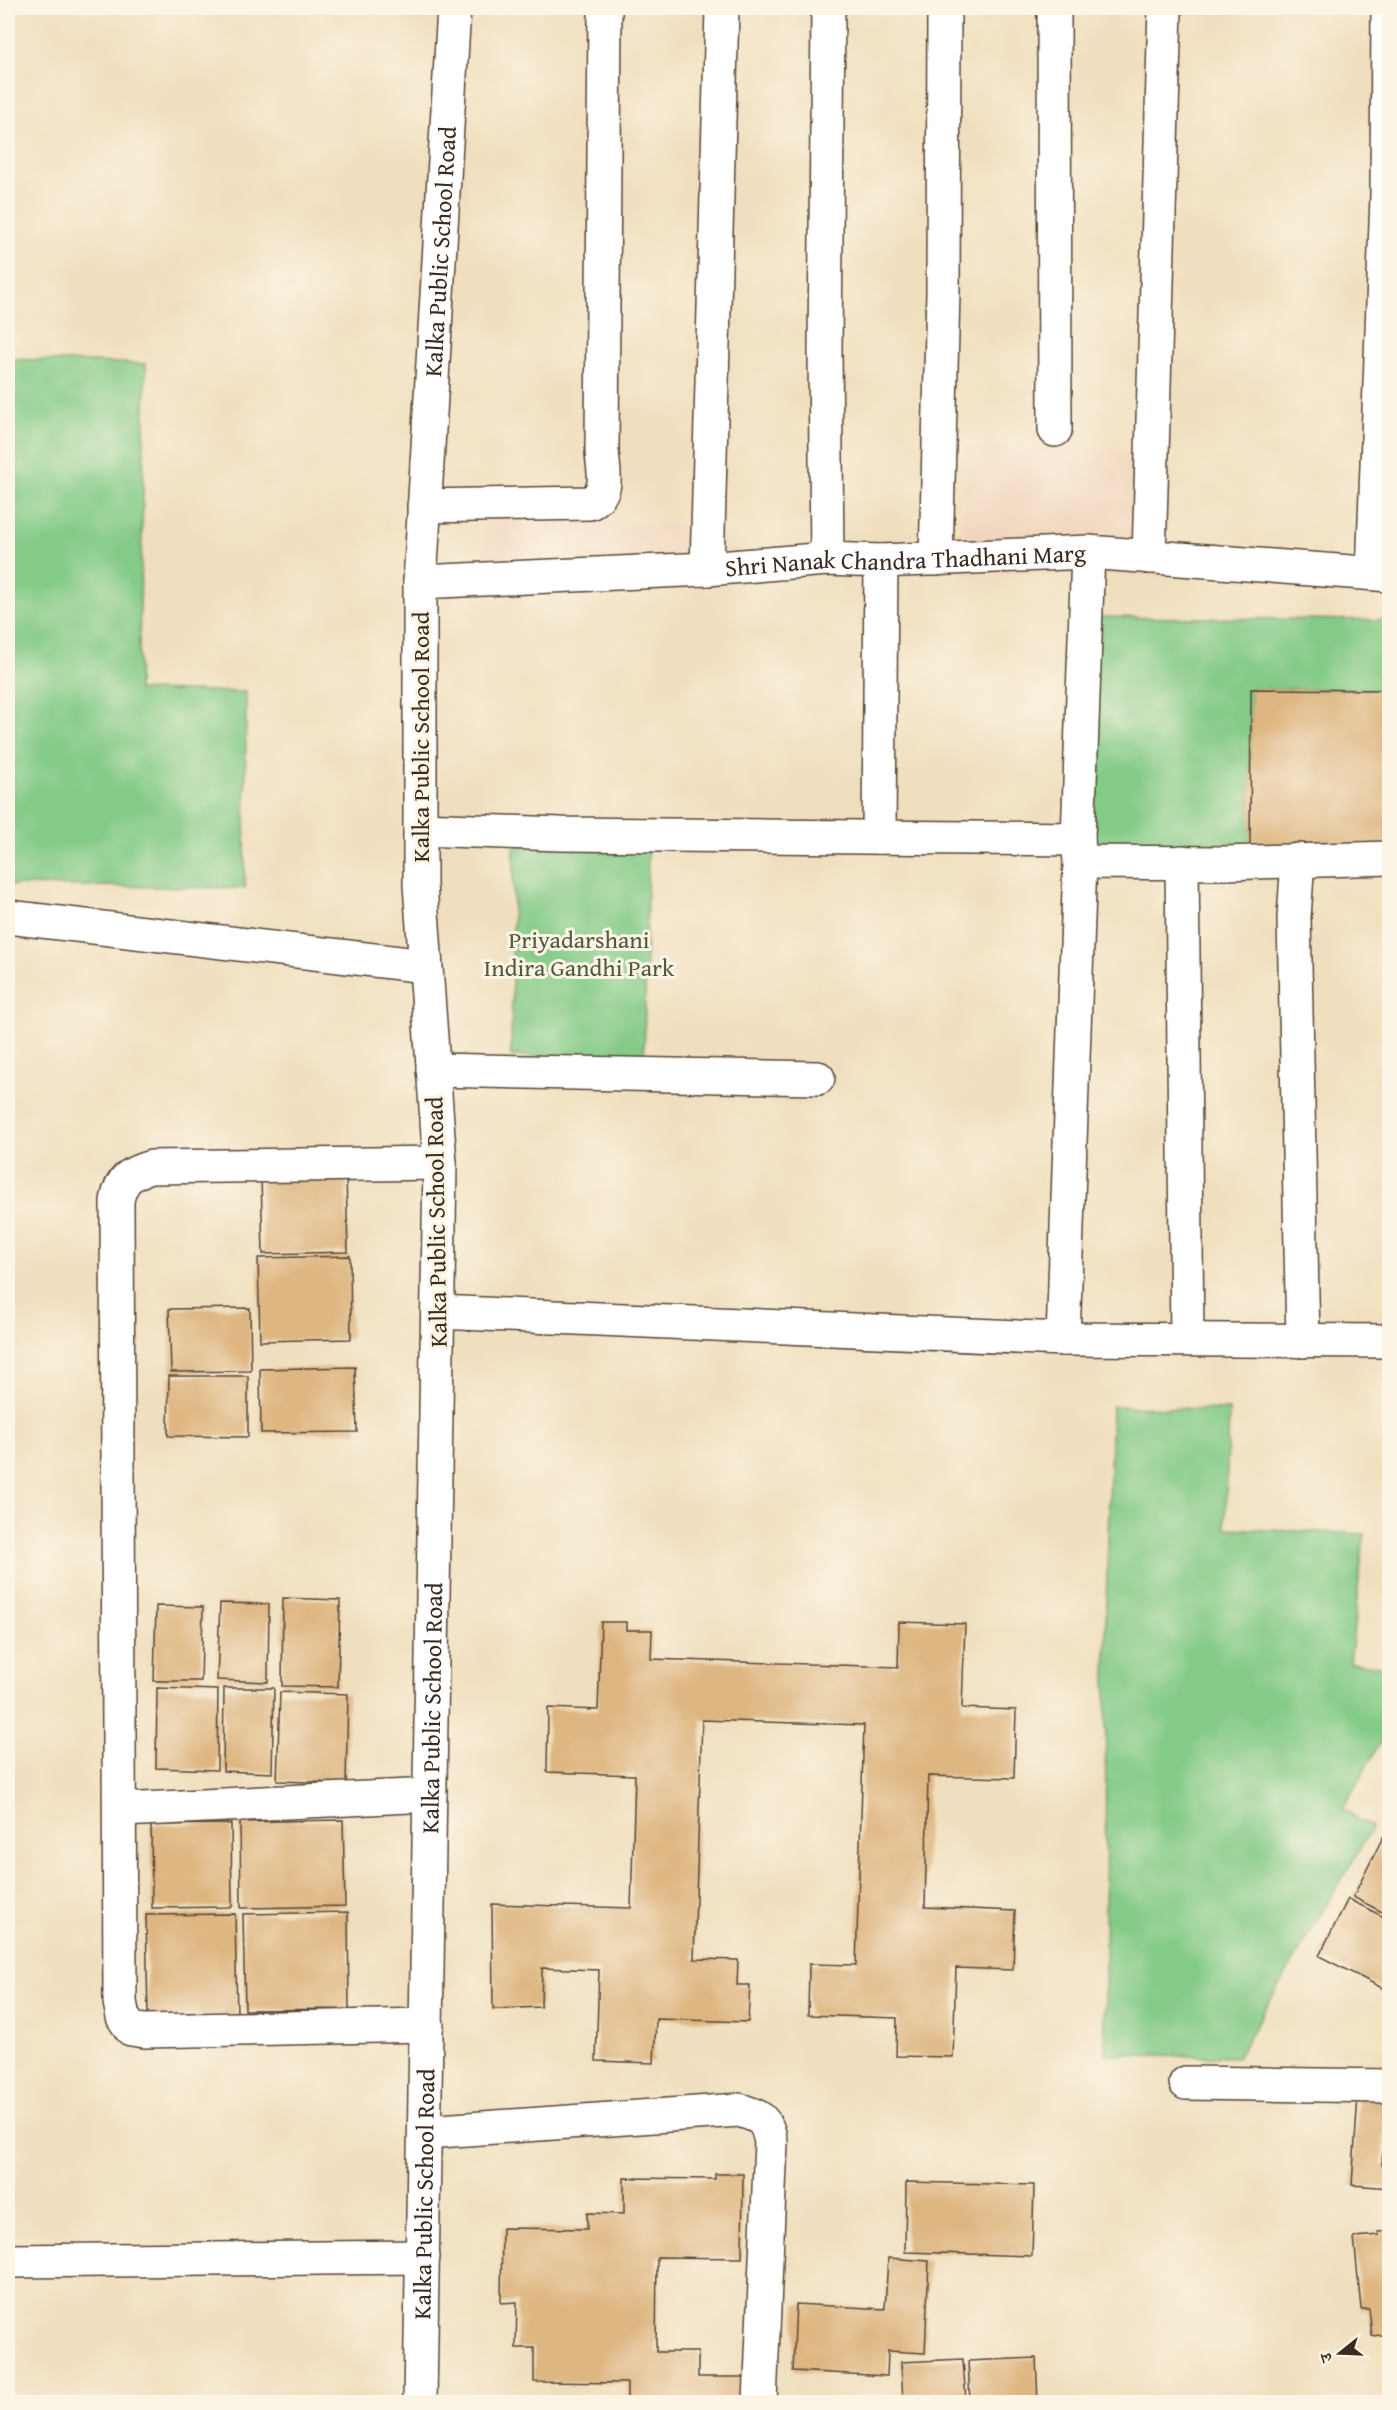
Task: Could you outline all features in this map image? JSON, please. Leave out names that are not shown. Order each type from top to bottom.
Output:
[{"type":"street","name":"Kalka Public School Road","points":[[420,2403],[440,1163],[420,884],[420,582],[454,8]]},
{"type":"street","points":[[424,506],[590,503],[600,498],[604,487],[602,440],[605,8]]},
{"type":"street","points":[[707,569],[722,8]]},
{"type":"street","points":[[827,559],[825,350],[828,8]]},
{"type":"street","points":[[936,559],[943,293],[944,8]]},
{"type":"street","points":[[1054,8],[1055,430]]},
{"type":"street","points":[[1149,557],[1165,8]]},
{"type":"street","points":[[1381,574],[1388,8]]},
{"type":"street","points":[[1063,1339],[1088,552]]},
{"type":"street","name":"Shri Nanak Chandra Thadhani Marg","points":[[420,582],[707,569],[827,559],[881,561],[1088,552],[1381,574]]},
{"type":"street","points":[[879,837],[881,561]]},
{"type":"street","points":[[420,829],[561,834],[879,837],[1079,851],[1182,862],[1225,863],[1389,858]]},
{"type":"street","points":[[1298,860],[1294,917],[1303,1341]]},
{"type":"street","points":[[1182,862],[1186,1339]]},
{"type":"street","points":[[8,917],[425,966]]},
{"type":"street","points":[[433,1070],[818,1078]]},
{"type":"street","points":[[427,2025],[157,2031],[131,2029],[123,2017],[120,2002],[117,1213],[120,1186],[135,1172],[151,1167],[440,1163]]},
{"type":"street","points":[[438,1312],[1063,1339],[1389,1341]]},
{"type":"street","points":[[121,1810],[430,1795]]},
{"type":"street","points":[[1186,2083],[1389,2086]]},
{"type":"street","points":[[425,2132],[739,2110],[759,2116],[768,2127],[771,2142],[760,2403]]},
{"type":"street","points":[[8,2261],[423,2257]]},
{"type":"shaded area","points":[[965,446],[1170,451],[1167,577],[962,572]]},
{"type":"shaded area","points":[[485,519],[697,524],[696,585],[484,581]]},
{"type":"green space","points":[[8,359],[146,364],[138,690],[246,692],[245,888],[8,885]]},
{"type":"green space","points":[[1085,617],[1389,620],[1389,690],[1251,689],[1250,853],[1083,852]]},
{"type":"green space","name":"Priyadarshani Indira Gandhi Park","points":[[514,846],[648,849],[644,1059],[511,1056]]},
{"type":"green space","points":[[1112,1406],[1229,1410],[1225,1528],[1364,1534],[1350,1663],[1386,1667],[1389,1670],[1389,1726],[1343,1809],[1372,1828],[1237,2057],[1105,2054],[1106,1606]]},
{"type":"building","points":[[1251,689],[1390,690],[1390,855],[1250,853]]},
{"type":"building","points":[[346,1174],[348,1252],[263,1254],[261,1177]]},
{"type":"building","points":[[350,1256],[351,1339],[260,1341],[258,1258]]},
{"type":"building","points":[[250,1308],[251,1371],[171,1372],[169,1309]]},
{"type":"building","points":[[355,1367],[357,1432],[261,1433],[260,1369]]},
{"type":"building","points":[[169,1376],[248,1376],[248,1437],[168,1436]]},
{"type":"building","points":[[283,1598],[340,1600],[338,1687],[282,1686]]},
{"type":"building","points":[[220,1603],[269,1604],[268,1682],[217,1680]]},
{"type":"building","points":[[156,1606],[203,1607],[201,1681],[154,1681]]},
{"type":"building","points":[[601,1622],[626,1622],[626,1630],[652,1630],[651,1659],[898,1667],[899,1622],[965,1624],[962,1708],[1016,1710],[1014,1778],[928,1776],[925,1907],[1015,1911],[1013,1970],[956,1968],[953,2057],[896,2056],[897,2018],[808,2015],[809,1964],[856,1965],[864,1725],[702,1720],[694,1959],[738,1960],[737,1985],[750,1985],[748,2022],[656,2019],[654,2063],[596,2061],[599,1970],[542,1968],[541,2007],[493,2009],[492,1904],[631,1908],[635,1775],[547,1772],[548,1708],[598,1710]]},
{"type":"building","points":[[157,1688],[218,1690],[217,1770],[156,1768]]},
{"type":"building","points":[[224,1688],[274,1688],[272,1773],[223,1771]]},
{"type":"building","points":[[280,1692],[348,1694],[346,1783],[277,1781]]},
{"type":"building","points":[[343,1820],[345,1906],[241,1908],[240,1822]]},
{"type":"building","points":[[231,1824],[232,1907],[152,1908],[151,1825]]},
{"type":"building","points":[[1383,1837],[1390,1841],[1390,1916],[1353,1897]]},
{"type":"building","points":[[1348,1899],[1390,1920],[1390,1992],[1319,1956]]},
{"type":"building","points":[[348,1912],[349,2009],[245,2010],[243,1914]]},
{"type":"building","points":[[235,1914],[237,2017],[148,2018],[146,1915]]},
{"type":"building","points":[[1358,2096],[1390,2098],[1390,2134],[1384,2134],[1382,2165],[1390,2165],[1390,2188],[1352,2185]]},
{"type":"building","points":[[715,2174],[743,2174],[742,2258],[657,2257],[656,2352],[698,2352],[698,2377],[749,2377],[748,2402],[627,2402],[627,2383],[534,2382],[534,2348],[516,2348],[517,2302],[501,2303],[502,2228],[587,2229],[587,2213],[624,2214],[624,2178],[715,2179]]},
{"type":"building","points":[[906,2182],[1034,2185],[1032,2256],[905,2252]]},
{"type":"building","points":[[1390,2231],[1390,2334],[1372,2336],[1369,2309],[1361,2309],[1354,2237],[1379,2235],[1378,2232]]},
{"type":"building","points":[[888,2258],[929,2261],[925,2353],[888,2351],[887,2376],[793,2371],[796,2304],[885,2309]]},
{"type":"building","points":[[1036,2358],[1038,2402],[970,2402],[968,2361]]},
{"type":"building","points":[[963,2359],[966,2402],[903,2402],[901,2362]]}]
